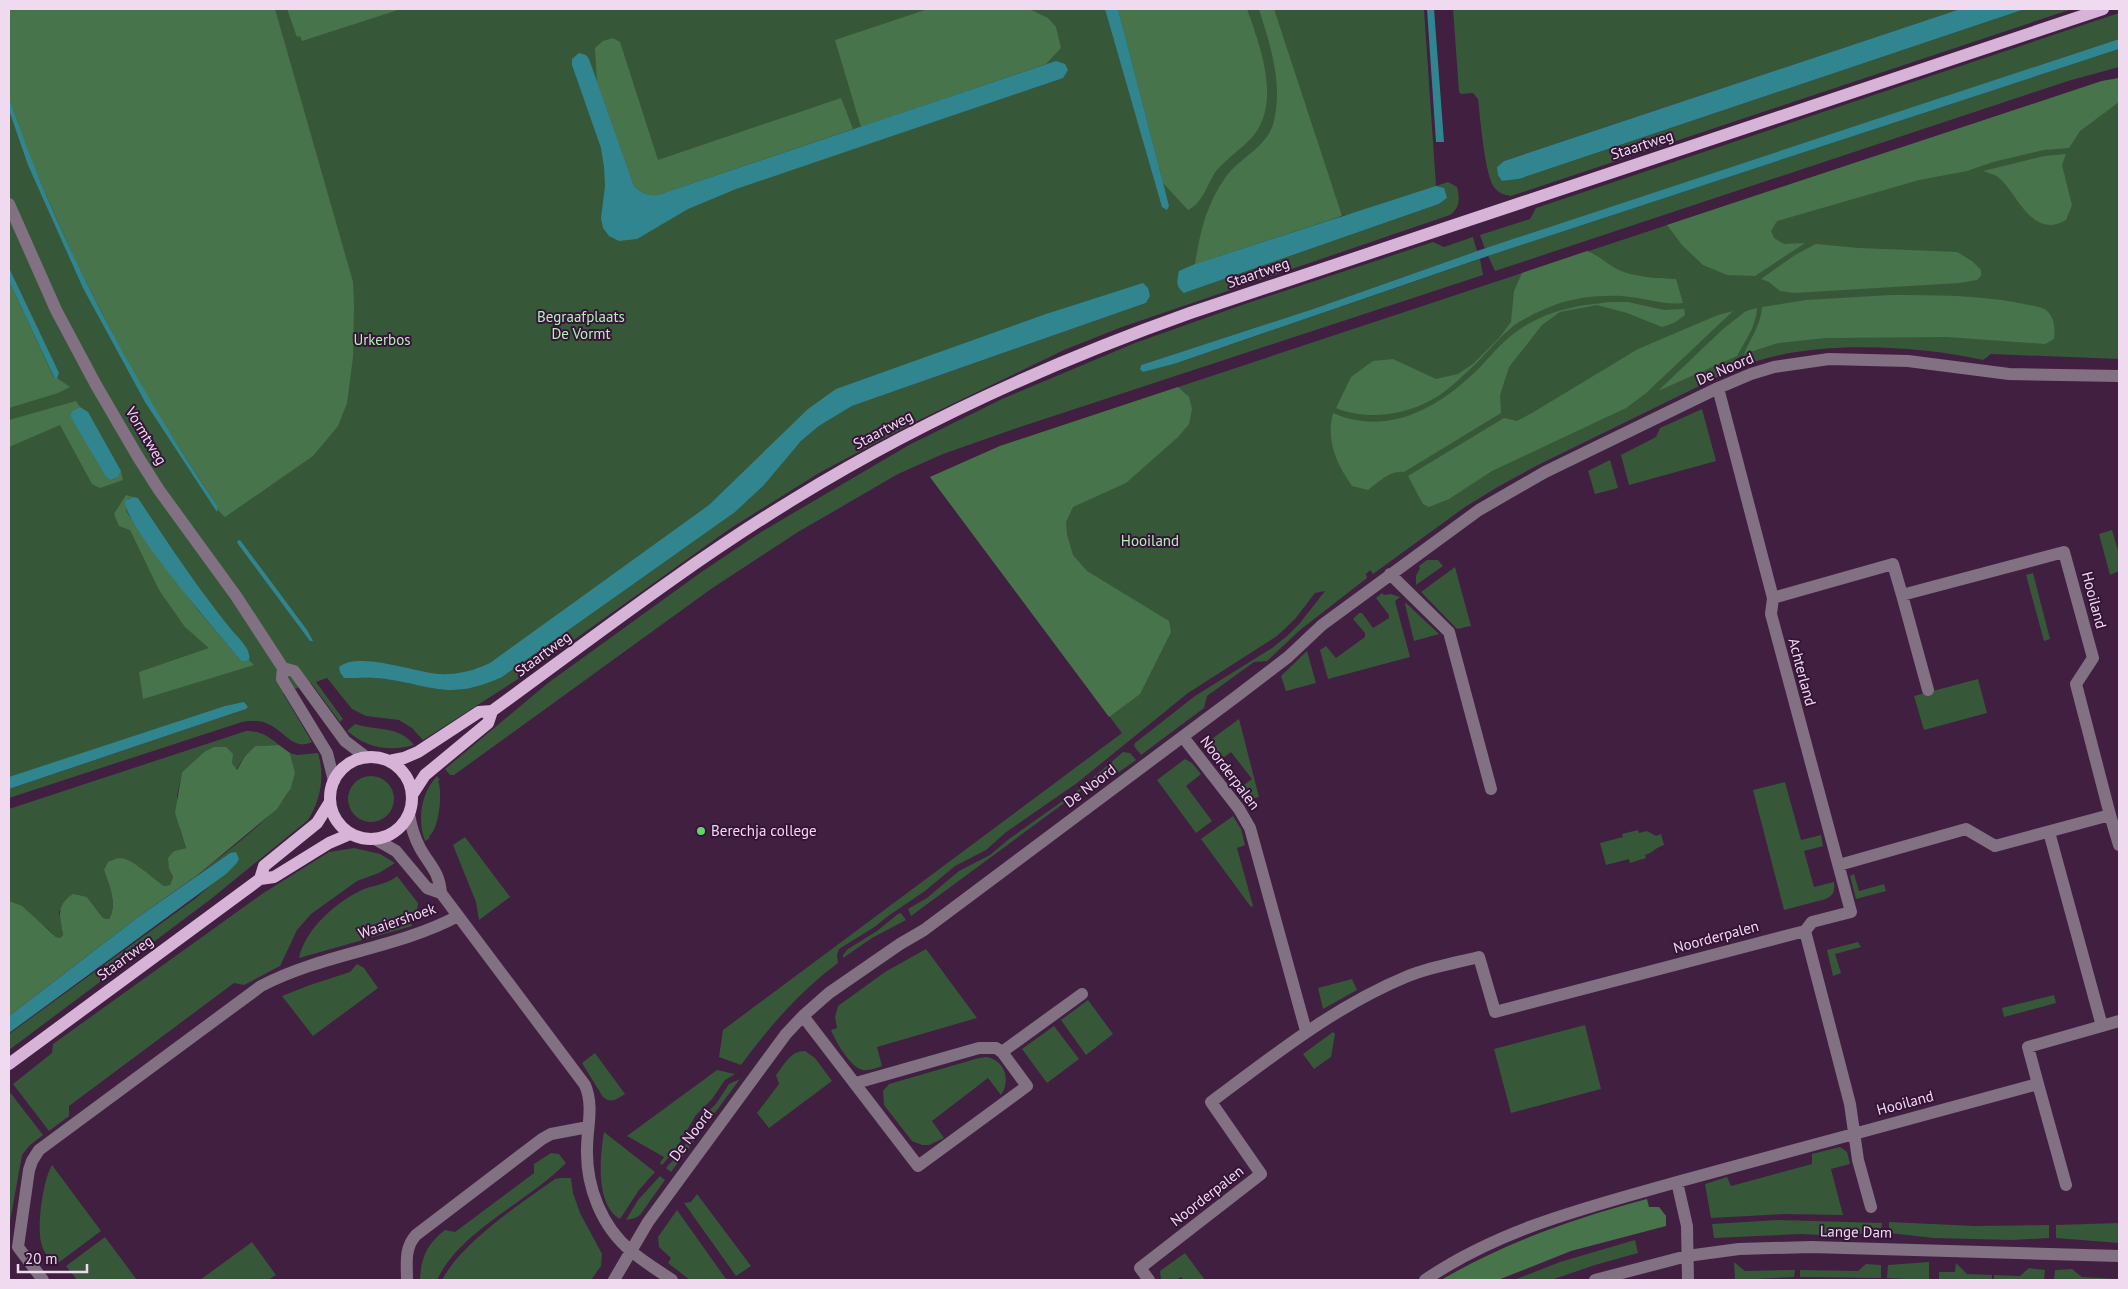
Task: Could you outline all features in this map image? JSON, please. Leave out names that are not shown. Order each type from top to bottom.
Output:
[{"type":"main road","name":"Staartweg","points":[[389,761],[412,755],[480,712],[492,711],[695,564],[772,512],[845,469],[921,428],[1037,372],[1114,340],[1198,310],[2103,9]]},
{"type":"main road","name":"Staartweg","points":[[412,795],[425,775],[488,723],[492,711]]},
{"type":"main road","points":[[366,757],[389,761],[405,775],[412,795],[406,821],[396,832],[375,839],[362,839],[350,834],[336,821],[330,802],[334,781],[347,765],[366,757]]},
{"type":"main road","name":"Staartweg","points":[[260,879],[264,866],[316,822],[330,802]]},
{"type":"main road","name":"Staartweg","points":[[9,1064],[260,879],[274,877],[329,843],[350,834]]},
{"type":"street","name":"Vormtweg","points":[[9,204],[56,310],[92,378],[159,490],[236,596],[283,668],[282,679],[327,752],[334,781]]},
{"type":"street","name":"De Noord","points":[[614,1280],[648,1222],[676,1182],[766,1061],[803,1016],[829,993],[900,944],[924,930],[1182,737],[1288,657],[1322,625],[1479,510],[1552,468],[1718,388],[1751,374],[1774,367],[1829,359],[1908,361],[2008,374],[2119,376]]},
{"type":"street","name":"Achterland","points":[[1718,388],[1773,598],[1770,614],[1851,912],[1812,922],[1805,931]]},
{"type":"street","name":"Hooiland","points":[[1902,595],[2064,552],[2093,658],[2076,684],[2119,845]]},
{"type":"street","points":[[1773,598],[1893,564],[1928,690]]},
{"type":"street","points":[[1390,574],[1449,632],[1491,790]]},
{"type":"street","name":"Vormtweg","points":[[283,668],[294,671],[346,741],[366,757]]},
{"type":"street","name":"Noorderpalen","points":[[1182,737],[1239,809],[1250,828],[1306,1031]]},
{"type":"street","points":[[409,814],[412,830],[421,850],[440,878],[441,893],[458,916]]},
{"type":"street","points":[[1839,865],[1966,830],[1995,846],[2110,815]]},
{"type":"street","points":[[2049,832],[2102,1026]]},
{"type":"street","points":[[375,839],[396,852],[427,888],[441,893]]},
{"type":"street","name":"Waaiershoek","points":[[43,1280],[13,1250],[30,1165],[34,1157],[44,1146],[262,986],[302,968],[414,936],[458,916],[585,1085],[590,1104],[587,1160],[594,1195],[605,1221],[631,1251],[672,1280]]},
{"type":"street","points":[[1805,931],[1850,1104],[1858,1160],[1871,1208]]},
{"type":"street","name":"Noorderpalen","points":[[1149,1280],[1140,1268],[1261,1174],[1211,1102],[1306,1031],[1388,984],[1435,968],[1479,957],[1495,1012],[1805,931]]},
{"type":"street","points":[[1002,1052],[1082,994]]},
{"type":"street","points":[[803,1016],[918,1166],[1027,1086],[1002,1052],[996,1048],[979,1048],[856,1083]]},
{"type":"street","points":[[2066,1185],[2028,1047],[2119,1021]]},
{"type":"street","name":"Hooiland","points":[[1854,1133],[2038,1084]]},
{"type":"street","points":[[407,1280],[407,1253],[409,1245],[416,1235],[542,1139],[551,1134],[588,1127]]},
{"type":"street","points":[[1425,1280],[1458,1260],[1527,1227],[1589,1206],[1854,1133]]},
{"type":"street","points":[[1677,1182],[1687,1226],[1688,1280]]},
{"type":"street","name":"Lange Dam","points":[[1596,1280],[1688,1256],[1739,1249],[1811,1247],[2119,1256]]},
{"type":"green space","name":"Urkerbos","points":[[9,9],[1424,9],[1436,186],[1448,182],[1457,187],[1459,195],[1457,206],[1450,215],[1122,327],[1064,350],[915,422],[819,473],[731,528],[526,674],[423,740],[412,728],[399,720],[366,716],[352,709],[327,678],[316,682],[343,719],[340,722],[311,683],[283,693],[312,742],[300,744],[290,740],[275,728],[263,722],[242,722],[9,798],[9,789],[248,707],[9,785]],"holes":[[[1447,198],[1439,204],[1184,293],[1341,216]],[[1150,296],[1146,303],[852,406],[819,426],[801,441],[748,500],[519,665],[485,684],[455,690],[425,687],[382,678],[344,678],[418,675],[460,681],[496,668],[757,477],[823,404]]]},
{"type":"green space","points":[[1453,9],[1960,9],[1504,161],[1497,167],[1502,181],[1519,179],[2025,9],[2072,9],[1511,196],[1497,191],[1491,181],[1483,145],[1478,99],[1473,93],[1461,94],[1459,92]]},
{"type":"green space","points":[[2119,13],[2119,39],[1485,249],[1480,235],[1530,219],[1536,208]]},
{"type":"green space","points":[[2119,49],[2119,67],[2068,81],[1495,271],[1488,256]]},
{"type":"green space","name":"Hooiland","points":[[2119,78],[2119,359],[1991,354],[1983,360],[1925,351],[1861,347],[1797,352],[1767,358],[1740,367],[1742,356],[1736,359],[1734,369],[1536,466],[1496,488],[1465,507],[1373,574],[1370,570],[1366,574],[1367,578],[1300,630],[1267,661],[1254,662],[1207,696],[1204,708],[1141,755],[1134,746],[1135,743],[1195,696],[1272,648],[1287,636],[1300,623],[1325,591],[1315,593],[1295,619],[1277,636],[1188,693],[1077,783],[1005,833],[986,850],[955,866],[925,891],[876,926],[839,949],[837,955],[838,963],[811,985],[786,1010],[741,1065],[719,1057],[723,1030],[1122,733],[930,477],[1000,446],[2102,81]]},
{"type":"green space","points":[[1473,237],[1477,251],[1316,308],[1141,365],[1140,369],[1177,363],[1480,259],[1483,275],[1017,428],[943,454],[898,474],[798,532],[711,589],[454,775],[450,775],[445,769],[548,683],[700,573],[761,532],[909,445],[1002,399],[1135,343],[1242,305],[1433,242],[1444,247]]},
{"type":"green space","points":[[1702,409],[1716,461],[1629,485],[1621,455],[1656,437],[1660,428]]},
{"type":"green space","points":[[1610,460],[1618,488],[1595,494],[1588,471]]},
{"type":"green space","points":[[2112,530],[2119,554],[2119,571],[2110,575],[2099,534]]},
{"type":"green space","points":[[1427,560],[1438,560],[1443,566],[1416,585],[1419,566]]},
{"type":"green space","points":[[1455,567],[1471,626],[1457,629],[1421,592]]},
{"type":"green space","points":[[2033,573],[2050,639],[2044,641],[2026,575]]},
{"type":"green space","points":[[1382,593],[1384,595],[1391,594],[1400,597],[1395,601],[1410,657],[1328,679],[1320,650],[1326,646],[1336,658],[1365,637],[1365,633],[1353,619],[1359,613],[1362,613],[1373,628],[1389,618],[1389,615],[1376,598]]},
{"type":"green space","points":[[1406,603],[1439,634],[1414,641]]},
{"type":"green space","points":[[1307,651],[1316,683],[1286,691],[1281,676]]},
{"type":"green space","points":[[1978,679],[1987,713],[1924,730],[1914,696]]},
{"type":"green space","points":[[1239,719],[1259,797],[1244,801],[1236,791],[1252,779],[1231,752],[1215,764],[1208,754],[1205,744]]},
{"type":"green space","points":[[355,724],[394,731],[401,734],[414,745],[387,748],[371,745],[347,731]]},
{"type":"green space","points":[[246,731],[264,735],[279,745],[255,746],[245,756],[236,770],[232,763],[204,752],[182,772],[177,796],[180,830],[186,848],[174,851],[169,869],[173,877],[170,885],[164,886],[153,880],[133,864],[104,870],[113,901],[112,913],[109,919],[103,918],[87,897],[59,911],[63,935],[60,938],[56,937],[9,901],[9,809]]},
{"type":"green space","points":[[1123,752],[1130,753],[1136,760],[1115,775],[1105,773],[911,916],[908,909],[927,898],[959,871],[990,855],[1009,839],[1081,788]]},
{"type":"green space","points":[[290,753],[297,755],[318,753],[321,787],[316,804],[308,820],[211,899],[9,1050],[9,1034],[196,898],[237,863],[239,859],[230,853],[195,877],[263,822],[285,798],[291,787],[294,774]]},
{"type":"green space","points":[[1185,759],[1192,763],[1201,774],[1186,786],[1212,821],[1196,833],[1157,780]]},
{"type":"green space","points":[[371,776],[384,780],[390,786],[394,799],[390,812],[384,818],[371,822],[358,818],[352,812],[348,799],[352,786],[358,780]]},
{"type":"green space","points":[[437,776],[440,780],[438,781],[440,793],[438,819],[429,836],[430,838],[425,841],[421,824],[422,807],[427,790]]},
{"type":"green space","points":[[1785,782],[1801,840],[1821,835],[1823,846],[1804,851],[1814,887],[1834,882],[1834,887],[1832,894],[1826,899],[1784,910],[1753,790]]},
{"type":"green space","points":[[1233,816],[1241,829],[1245,845],[1237,848],[1253,906],[1251,907],[1201,839]]},
{"type":"green space","points":[[1638,830],[1639,833],[1647,831],[1656,836],[1661,834],[1664,845],[1645,855],[1646,858],[1630,863],[1629,859],[1606,865],[1600,843],[1623,837],[1622,834]]},
{"type":"green space","points":[[465,837],[510,897],[479,920],[476,902],[453,845]]},
{"type":"green space","points":[[354,848],[380,854],[395,863],[379,873],[357,881],[311,914],[297,930],[280,966],[244,985],[234,983],[69,1106],[69,1116],[49,1131],[13,1084],[52,1053],[53,1044],[262,894],[329,852]]},
{"type":"green space","points":[[1854,874],[1859,891],[1884,884],[1886,891],[1856,899],[1850,876]]},
{"type":"green space","points":[[397,876],[418,903],[417,911],[410,919],[412,926],[299,958],[302,947],[308,937],[333,908],[364,889],[386,883]]},
{"type":"green space","points":[[901,913],[906,920],[872,938],[843,958],[848,949]]},
{"type":"green space","points":[[1858,942],[1861,947],[1835,954],[1841,973],[1833,976],[1827,950]]},
{"type":"green space","points":[[926,949],[977,1018],[877,1047],[882,1066],[868,1070],[858,1068],[844,1053],[831,1030],[837,1028],[835,1017],[838,1006],[885,972]]},
{"type":"green space","points":[[357,964],[364,968],[378,988],[313,1036],[282,996],[350,972]]},
{"type":"green space","points":[[1352,979],[1357,990],[1323,1009],[1318,988]]},
{"type":"green space","points":[[2054,995],[2056,1003],[2004,1017],[2002,1008]]},
{"type":"green space","points":[[1088,1000],[1113,1034],[1086,1055],[1061,1020]]},
{"type":"green space","points":[[1585,1025],[1601,1089],[1511,1113],[1494,1049]]},
{"type":"green space","points":[[1054,1026],[1079,1059],[1047,1083],[1022,1049]]},
{"type":"green space","points":[[1333,1032],[1335,1034],[1331,1057],[1314,1069],[1303,1054]]},
{"type":"green space","points":[[805,1051],[815,1058],[832,1081],[769,1128],[757,1113],[779,1084],[776,1075],[785,1063],[795,1053]]},
{"type":"green space","points":[[595,1053],[625,1094],[617,1099],[609,1100],[603,1097],[582,1063]]},
{"type":"green space","points":[[987,1057],[993,1059],[1002,1067],[1006,1077],[1006,1083],[1001,1095],[988,1078],[932,1121],[944,1138],[929,1145],[922,1145],[912,1141],[884,1105],[883,1091],[889,1084]]},
{"type":"green space","points":[[717,1070],[735,1074],[725,1080],[712,1099],[696,1115],[676,1149],[662,1165],[660,1163],[664,1157],[627,1136]]},
{"type":"green space","points":[[740,1079],[671,1172],[666,1168],[682,1150],[701,1118],[716,1104],[729,1084]]},
{"type":"green space","points":[[9,1091],[43,1135],[30,1145],[22,1155],[9,1227]]},
{"type":"green space","points":[[604,1132],[655,1172],[639,1190],[620,1219],[606,1203],[603,1191],[601,1154]]},
{"type":"green space","points":[[1840,1147],[1847,1152],[1850,1164],[1831,1169],[1843,1215],[1784,1214],[1711,1218],[1705,1184],[1727,1177],[1731,1186],[1812,1164],[1812,1154]]},
{"type":"green space","points":[[551,1153],[559,1154],[566,1163],[551,1177],[478,1231],[448,1262],[437,1280],[420,1280],[426,1252],[439,1235],[445,1230],[455,1232],[534,1173],[534,1164]]},
{"type":"green space","points":[[52,1165],[101,1231],[54,1266],[42,1245],[40,1234],[40,1214],[44,1191]]},
{"type":"green space","points":[[660,1176],[665,1180],[640,1215],[626,1220],[638,1200]]},
{"type":"green space","points":[[571,1178],[573,1193],[580,1213],[602,1254],[601,1266],[591,1280],[442,1280],[451,1266],[477,1238],[525,1200],[555,1179]]},
{"type":"green space","points":[[697,1194],[751,1266],[736,1276],[684,1203],[691,1202]]},
{"type":"green space","points":[[677,1210],[726,1280],[690,1280],[668,1263],[671,1258],[659,1247],[658,1237]]},
{"type":"green space","points":[[1778,1220],[1882,1223],[1881,1232],[1840,1236],[1801,1234],[1714,1238],[1712,1224]]},
{"type":"green space","points":[[1889,1222],[1975,1226],[2049,1225],[2049,1238],[2012,1240],[1934,1238],[1889,1233]]},
{"type":"green space","points":[[2119,1223],[2119,1243],[2056,1238],[2056,1225]]},
{"type":"green space","points":[[105,1237],[137,1280],[77,1280],[66,1266]]},
{"type":"green space","points":[[1635,1240],[1638,1253],[1551,1280],[1514,1280],[1560,1262]]},
{"type":"green space","points":[[252,1242],[276,1275],[268,1280],[200,1280]]},
{"type":"green space","points":[[1185,1253],[1205,1280],[1184,1280],[1181,1277],[1176,1280],[1161,1280],[1160,1271]]},
{"type":"green space","points":[[1734,1262],[1745,1271],[1795,1270],[1794,1277],[1735,1280]]},
{"type":"green space","points":[[1929,1262],[1929,1280],[1887,1278],[1888,1265]]},
{"type":"green space","points":[[1956,1263],[1967,1274],[1992,1275],[1992,1280],[1939,1280],[1939,1272],[1955,1272]]},
{"type":"green space","points":[[1866,1264],[1881,1265],[1881,1278],[1800,1277],[1800,1270],[1858,1271]]},
{"type":"green space","points":[[2029,1268],[2045,1270],[2044,1280],[1994,1280],[1994,1275],[2020,1276]]},
{"type":"green space","points":[[2072,1269],[2082,1277],[2119,1280],[2054,1280],[2055,1270]]},
{"type":"shaded area","points":[[9,9],[275,9],[353,282],[353,357],[347,403],[338,426],[313,456],[225,517],[218,510],[218,507],[151,404],[120,348],[73,256],[25,146],[9,98]]},
{"type":"shaded area","points":[[287,9],[401,9],[302,41],[300,36],[297,37]]},
{"type":"shaded area","points":[[928,9],[1029,9],[1048,18],[1056,27],[1061,48],[1046,64],[861,127],[835,40]]},
{"type":"shaded area","points":[[1105,9],[1118,9],[1169,206],[1167,210],[1162,207]]},
{"type":"shaded area","points":[[1118,9],[1247,9],[1266,73],[1266,106],[1262,121],[1250,140],[1217,170],[1202,197],[1188,210],[1163,183]]},
{"type":"shaded area","points":[[1259,9],[1274,9],[1342,216],[1195,264],[1208,209],[1218,188],[1231,171],[1266,138],[1274,121],[1277,92],[1276,78],[1271,50]]},
{"type":"shaded area","points":[[1427,9],[1434,9],[1444,142],[1436,142]]},
{"type":"shaded area","points":[[1960,9],[2025,9],[1519,179],[1502,181],[1498,175],[1497,167],[1504,161]]},
{"type":"shaded area","points":[[613,38],[620,42],[658,160],[841,98],[853,129],[658,195],[644,194],[634,186],[597,82],[595,48],[603,41]]},
{"type":"shaded area","points":[[2119,39],[2119,49],[1488,256],[1177,363],[1143,372],[1140,369],[1141,365],[1316,308],[1477,251]]},
{"type":"shaded area","points":[[579,53],[586,55],[589,59],[634,186],[644,194],[651,195],[658,195],[1056,61],[1065,64],[1068,70],[1063,78],[736,189],[688,209],[637,239],[619,241],[609,236],[603,228],[601,218],[605,186],[604,167],[601,148],[572,65],[572,59]]},
{"type":"shaded area","points":[[2119,78],[2119,102],[2080,131],[2069,148],[2044,150],[1993,162],[1967,171],[1919,180],[1777,221],[1771,231],[1774,238],[1784,244],[1805,243],[1755,276],[1727,275],[1703,265],[1682,245],[1667,225],[2102,81]]},
{"type":"shaded area","points":[[9,98],[51,206],[100,310],[156,410],[218,507],[217,512],[145,402],[83,288],[28,165],[9,110]]},
{"type":"shaded area","points":[[2066,154],[2062,165],[2072,205],[2066,220],[2051,225],[2042,224],[2028,214],[1998,177],[1983,171],[2044,156]]},
{"type":"shaded area","points":[[1436,186],[1444,188],[1447,198],[1439,204],[1184,293],[1178,286],[1179,271],[1195,264]]},
{"type":"shaded area","points":[[1816,244],[1859,248],[1957,252],[1972,261],[1981,270],[1981,276],[1977,280],[1959,283],[1794,293],[1780,291],[1769,282],[1761,279],[1795,255]]},
{"type":"shaded area","points":[[1587,251],[1617,269],[1628,273],[1676,279],[1683,303],[1613,296],[1582,298],[1563,302],[1538,312],[1515,325],[1452,385],[1424,404],[1399,412],[1374,415],[1348,412],[1336,408],[1351,377],[1373,361],[1393,359],[1436,379],[1458,374],[1473,364],[1499,338],[1511,322],[1514,291],[1522,273]]},
{"type":"shaded area","points":[[9,268],[59,373],[55,379],[9,281]]},
{"type":"shaded area","points":[[9,281],[54,378],[70,387],[58,393],[9,408]]},
{"type":"shaded area","points":[[1143,283],[1148,288],[1150,296],[1146,303],[852,406],[819,426],[801,441],[763,486],[735,512],[502,677],[470,688],[444,690],[381,678],[344,678],[340,672],[339,667],[359,661],[387,664],[438,674],[465,672],[490,663],[709,505],[808,409],[836,389],[1046,314]]},
{"type":"shaded area","points":[[1891,295],[1972,297],[2003,300],[2036,307],[2046,310],[2051,316],[2054,327],[2054,339],[2045,344],[1947,337],[1826,338],[1778,343],[1744,354],[1758,325],[1762,307],[1806,300]]},
{"type":"shaded area","points":[[1610,302],[1628,302],[1664,310],[1684,309],[1685,315],[1674,323],[1662,327],[1627,313],[1597,305],[1560,312],[1542,325],[1509,367],[1500,395],[1501,413],[1404,472],[1394,473],[1385,477],[1368,490],[1352,486],[1341,469],[1334,451],[1331,433],[1333,413],[1372,422],[1409,416],[1443,398],[1459,386],[1506,340],[1528,324],[1562,310]]},
{"type":"shaded area","points":[[1757,308],[1752,329],[1737,356],[1658,391],[1723,329],[1746,311]]},
{"type":"shaded area","points":[[1733,311],[1645,394],[1626,408],[1492,471],[1449,499],[1429,507],[1423,504],[1408,476],[1504,418],[1517,421],[1532,413],[1638,349],[1718,315]]},
{"type":"shaded area","points":[[1178,387],[1189,397],[1192,409],[1189,424],[1178,437],[1126,483],[1073,507],[1066,522],[1067,535],[1073,555],[1087,571],[1169,621],[1171,632],[1140,694],[1109,717],[930,477],[1000,446]]},
{"type":"shaded area","points":[[76,401],[80,407],[72,411],[70,415],[106,477],[112,480],[118,477],[121,471],[123,480],[100,488],[92,484],[60,425],[9,447],[9,420]]},
{"type":"shaded area","points":[[80,407],[88,412],[121,471],[118,477],[111,480],[106,477],[73,421],[70,415],[72,411]]},
{"type":"shaded area","points":[[126,495],[133,497],[128,499],[126,511],[140,533],[197,609],[242,662],[249,660],[254,665],[143,699],[139,672],[209,648],[185,627],[159,590],[130,530],[119,526],[114,514]]},
{"type":"shaded area","points":[[133,497],[138,498],[194,580],[243,643],[248,652],[249,660],[242,662],[156,556],[129,514],[125,501]]},
{"type":"shaded area","points":[[240,540],[307,630],[313,641],[310,641],[238,544],[237,541]]},
{"type":"shaded area","points":[[244,702],[248,707],[246,709],[9,789],[9,777],[225,706]]},
{"type":"shaded area","points":[[279,745],[290,753],[295,773],[291,788],[277,809],[195,877],[138,917],[9,1016],[9,901],[22,906],[56,937],[60,938],[63,935],[60,917],[61,907],[67,898],[73,894],[87,897],[103,918],[109,919],[112,913],[113,901],[104,870],[108,862],[118,858],[125,859],[164,886],[170,885],[173,877],[169,869],[168,858],[174,851],[186,848],[175,813],[182,772],[204,752],[214,747],[226,747],[233,754],[232,763],[237,770],[245,756],[255,746]]},
{"type":"shaded area","points":[[236,852],[239,859],[226,874],[9,1033],[9,1016],[138,917],[230,853]]},
{"type":"shaded area","points":[[1647,1199],[1649,1207],[1659,1207],[1666,1216],[1666,1226],[1571,1251],[1498,1280],[1441,1280],[1490,1254],[1541,1232]]},
{"type":"place","name":"Berechja college","points":[[701,831]]},
{"type":"park label","name":"Begraafplaats De Vormt","points":[[581,326]]}]
